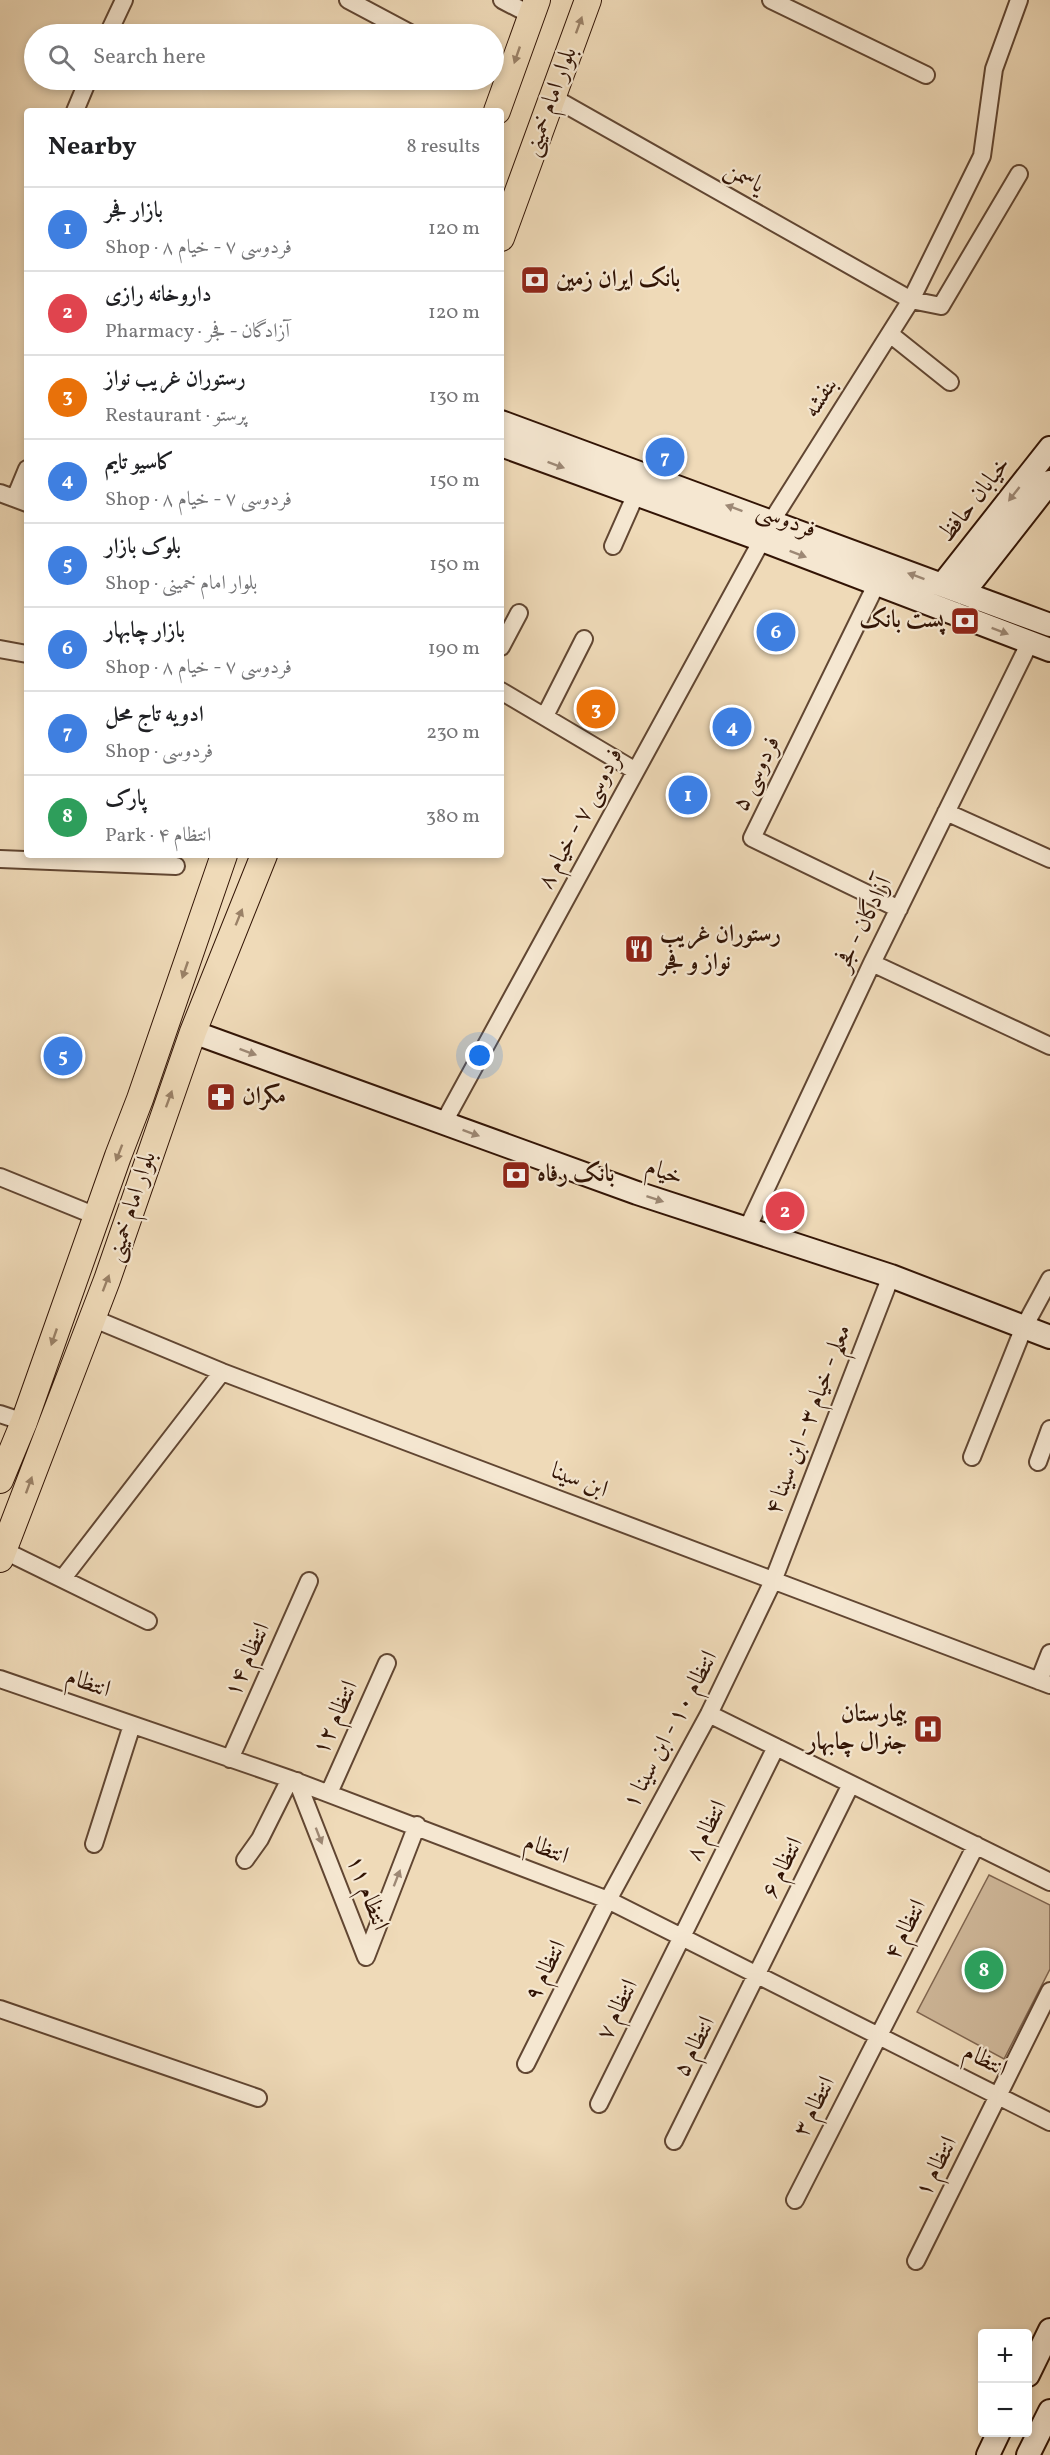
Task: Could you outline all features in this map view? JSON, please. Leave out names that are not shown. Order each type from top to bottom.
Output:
[{"type":"main road","name":"بلوار امام خمینی","points":[[504,230],[588,0]]},
{"type":"main road","name":"بلوار امام خمینی","points":[[504,73],[534,7]]},
{"type":"main road","name":"بلوار امام خمینی","points":[[497,108],[499,90]]},
{"type":"main road","name":"بلوار امام خمینی","points":[[0,1480],[24,1422],[96,1216],[158,1050],[223,858]]},
{"type":"main road","name":"بلوار امام خمینی","points":[[2,1555],[8,1520],[92,1318],[193,1032],[263,858]]},
{"type":"street","points":[[113,24],[124,0]]},
{"type":"street","points":[[348,0],[375,7],[398,24]]},
{"type":"street","points":[[502,0],[534,7]]},
{"type":"street","points":[[771,0],[926,75]]},
{"type":"street","name":"بنفشه","points":[[767,531],[911,300],[982,156],[993,69],[1019,0]]},
{"type":"street","points":[[76,108],[84,90]]},
{"type":"street","name":"یاسمن","points":[[554,98],[911,300],[941,306],[1019,174]]},
{"type":"street","points":[[891,334],[950,382]]},
{"type":"street","name":"فردوسی","points":[[504,423],[767,531],[876,585],[1040,646]]},
{"type":"street","name":"فردوسی","points":[[504,446],[636,494],[767,531],[952,589],[1050,625]]},
{"type":"street","name":"خیابان حافظ","points":[[952,589],[1050,448]]},
{"type":"street","points":[[14,498],[24,476]]},
{"type":"street","name":"خیابان حافظ","points":[[952,589],[1050,482]]},
{"type":"street","points":[[613,546],[636,494]]},
{"type":"street","name":"فردوسی ۷ - خیام ۸","points":[[444,1122],[634,770],[767,531]]},
{"type":"street","name":"فردوسی ۵","points":[[876,585],[752,838],[899,909]]},
{"type":"street","points":[[504,641],[519,613]]},
{"type":"street","points":[[545,716],[584,639]]},
{"type":"street","name":"آزادگان - فجر","points":[[747,1229],[946,812],[1040,646]]},
{"type":"street","points":[[0,649],[24,653]]},
{"type":"street","points":[[504,693],[634,770]]},
{"type":"street","points":[[946,812],[1050,859]]},
{"type":"street","points":[[0,859],[24,857]]},
{"type":"street","points":[[43,858],[176,866]]},
{"type":"street","points":[[872,963],[1050,1046]]},
{"type":"street","name":"خیام","points":[[193,1032],[747,1229],[891,1276],[1050,1336]]},
{"type":"street","points":[[0,1177],[96,1216]]},
{"type":"street","name":"معلم - خیام ۳ - ابن سینا ۴","points":[[773,1581],[891,1276]]},
{"type":"street","points":[[972,1457],[1024,1327],[1050,1279]]},
{"type":"street","name":"ابن سینا","points":[[92,1318],[222,1372],[1044,1683]]},
{"type":"street","points":[[63,1578],[222,1372]]},
{"type":"street","points":[[0,1414],[24,1422]]},
{"type":"street","points":[[1038,1462],[1050,1429]]},
{"type":"street","points":[[2,1555],[63,1578],[148,1621]]},
{"type":"street","name":"انتظام ۱۴","points":[[230,1759],[309,1581]]},
{"type":"street","name":"انتظام ۱۰ - ابن سینا ۱","points":[[608,1900],[709,1714],[773,1581]]},
{"type":"street","points":[[1044,1683],[1050,1653]]},
{"type":"street","name":"انتظام ۱۲","points":[[329,1793],[387,1663]]},
{"type":"street","name":"انتظام","points":[[0,1679],[294,1780],[417,1825],[608,1900],[1050,2122]]},
{"type":"street","points":[[709,1714],[1050,1882]]},
{"type":"street","points":[[94,1844],[132,1725]]},
{"type":"street","name":"انتظام ۸","points":[[681,1937],[776,1747]]},
{"type":"street","points":[[245,1860],[260,1839],[294,1780]]},
{"type":"street","name":"انتظام ۱۱","points":[[294,1780],[366,1958],[417,1825]]},
{"type":"street","name":"انتظام ۶","points":[[758,1974],[851,1784]]},
{"type":"street","name":"انتظام ۴","points":[[878,2035],[976,1845]]},
{"type":"street","name":"انتظام ۹","points":[[526,2064],[608,1900]]},
{"type":"street","name":"انتظام ۷","points":[[599,2104],[681,1937]]},
{"type":"street","name":"انتظام ۵","points":[[674,2141],[758,1974]]},
{"type":"street","name":"انتظام ۱","points":[[916,2261],[1050,1991]]},
{"type":"street","points":[[0,2009],[258,2098]]},
{"type":"street","name":"انتظام ۳","points":[[795,2200],[878,2035]]},
{"type":"street","points":[[1032,2367],[1050,2330]]},
{"type":"street","points":[[1028,2455],[1050,2411]]},
{"type":"street","points":[[988,2455],[997,2437]]},
{"type":"shaded area","points":[[989,1875],[1050,1905],[1050,1969],[1004,2059],[917,2012]]},
{"type":"place","name":"بانک ایران زمین","points":[[535,280]]},
{"type":"place","name":"ادویه تاج محل","points":[[665,457]]},
{"type":"place","name":"پست بانک","points":[[965,621]]},
{"type":"place","name":"بازار چابهار","points":[[776,632]]},
{"type":"place","name":"رستوران غریب نواز","points":[[596,709]]},
{"type":"place","name":"کاسیو تایم","points":[[732,727]]},
{"type":"place","name":"بازار فجر","points":[[688,795]]},
{"type":"place","name":"رستوران غریب نواز و فجر","points":[[639,949]]},
{"type":"place","name":"بلوک بازار","points":[[63,1056]]},
{"type":"place","name":"مکران","points":[[221,1097]]},
{"type":"place","name":"بانک رفاه","points":[[516,1175]]},
{"type":"place","name":"داروخانه رازی","points":[[785,1211]]},
{"type":"place","name":"بیمارستان جنرال چابهار","points":[[928,1729]]},
{"type":"place","name":"پارک","points":[[984,1970]]}]
